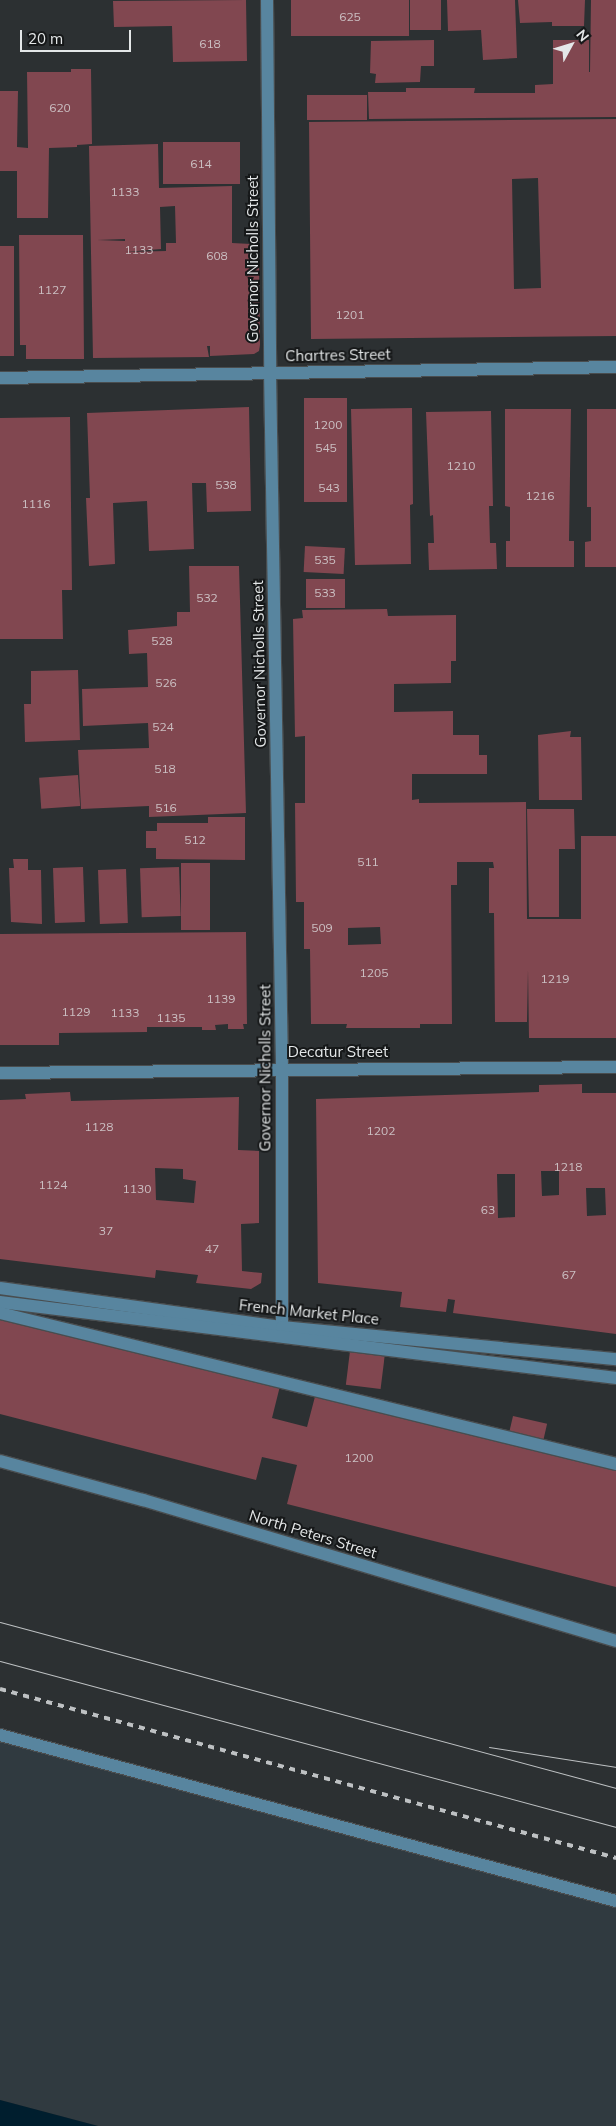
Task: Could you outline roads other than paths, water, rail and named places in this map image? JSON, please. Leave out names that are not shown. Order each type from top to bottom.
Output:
[{"type":"street","name":"Governor Nicholls Street","points":[[267,0],[270,372],[282,1068],[282,1327]]},
{"type":"street","name":"Chartres Street","points":[[0,378],[616,367]]},
{"type":"street","name":"Decatur Street","points":[[0,1073],[282,1068],[616,1066]]},
{"type":"street","name":"French Market Place","points":[[0,1288],[282,1327],[616,1359]]},
{"type":"street","points":[[0,1302],[616,1378]]},
{"type":"street","points":[[0,1313],[616,1464]]},
{"type":"street","name":"North Peters Street","points":[[0,1460],[143,1500],[616,1641]]},
{"type":"street","points":[[0,1735],[616,1902]]},
{"type":"water","points":[[0,2100],[98,2126],[0,2126]]},
{"type":"tram line","points":[[0,1622],[616,1788]]},
{"type":"tram line","points":[[0,1661],[616,1827]]},
{"type":"tram line","points":[[489,1747],[616,1767]]},
{"type":"railway","points":[[0,1689],[616,1858]]}]
